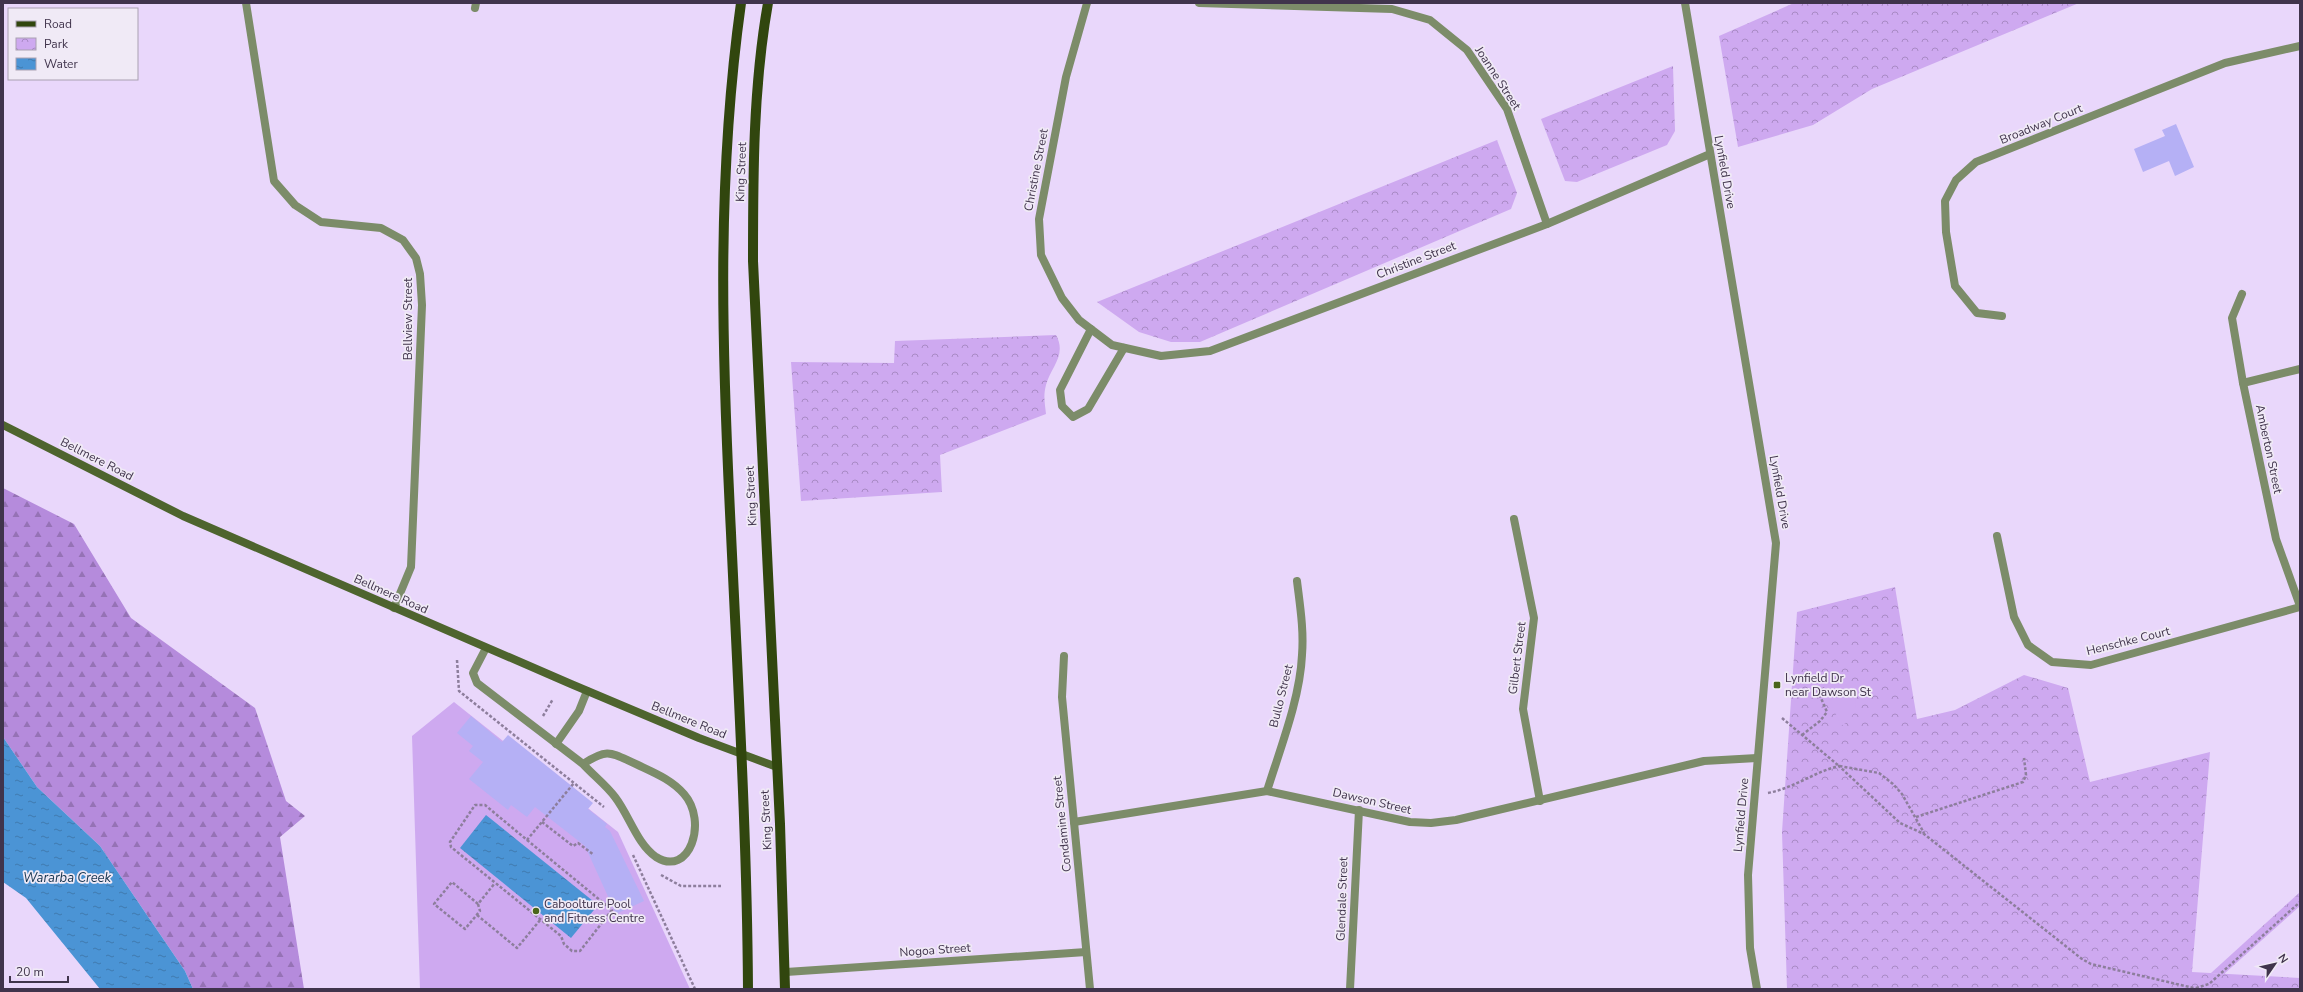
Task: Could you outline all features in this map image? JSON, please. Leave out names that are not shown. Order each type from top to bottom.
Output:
[{"type":"main road","name":"King Street","points":[[741,3],[729,107],[722,252],[723,348],[748,989]]},
{"type":"main road","name":"King Street","points":[[768,3],[759,84],[753,167],[753,261],[777,767],[786,972],[785,989]]},
{"type":"main road","name":"Bellmere Road","points":[[3,425],[183,516],[587,691],[740,754],[777,767]]},
{"type":"street","name":"Bellview Street","points":[[246,3],[274,181],[295,206],[321,222],[381,228],[403,240],[416,258],[420,274],[422,305],[411,567],[394,608]]},
{"type":"street","name":"Christine Street","points":[[1087,3],[1066,77],[1039,219],[1041,255],[1058,291],[1078,320],[1091,328],[1112,345],[1124,348],[1161,356],[1210,351],[1547,224],[1710,154]]},
{"type":"street","name":"Joanne Street","points":[[1199,3],[1392,9],[1430,20],[1467,50],[1507,109],[1547,224]]},
{"type":"street","name":"Lynfield Drive","points":[[1685,3],[1776,543],[1748,874],[1750,948],[1756,989]]},
{"type":"street","name":"Broadway Court","points":[[2002,316],[1977,313],[1955,286],[1946,232],[1945,201],[1956,180],[1976,162],[2225,63],[2300,46]]},
{"type":"street","name":"Amberton Street","points":[[2242,294],[2232,318],[2243,382],[2276,538],[2300,607]]},
{"type":"street","points":[[1091,328],[1060,390],[1062,406],[1073,417],[1088,409],[1124,348]]},
{"type":"street","points":[[2243,382],[2300,369]]},
{"type":"street","name":"Gilbert Street","points":[[1514,519],[1534,618],[1523,709],[1540,801]]},
{"type":"street","name":"Henschke Court","points":[[1997,536],[2014,617],[2028,645],[2052,662],[2091,665],[2300,607]]},
{"type":"street","name":"Bullo Street","points":[[1268,791],[1298,683],[1300,669],[1302,625],[1297,581]]},
{"type":"street","points":[[486,648],[474,673],[477,683],[583,764],[615,796],[647,849],[657,857],[667,861],[676,861],[685,855],[692,845],[696,822],[693,808],[676,786],[666,778],[612,753],[597,755],[583,764]]},
{"type":"street","name":"Condamine Street","points":[[1064,656],[1062,697],[1090,989]]},
{"type":"street","points":[[556,744],[579,711],[587,691]]},
{"type":"street","name":"Dawson Street","points":[[1074,822],[1268,791],[1410,822],[1431,823],[1456,820],[1540,801],[1704,761],[1758,758]]},
{"type":"street","name":"Glendale Street","points":[[1350,989],[1359,810]]},
{"type":"street","name":"Nogoa Street","points":[[786,972],[1086,952]]},
{"type":"path","points":[[457,660],[459,691],[609,812]]},
{"type":"path","points":[[1802,735],[1820,721],[1827,712],[1818,689]]},
{"type":"path","points":[[1782,718],[1839,766],[1900,823],[1924,834],[2091,964],[2197,989],[2209,984],[2300,902]]},
{"type":"path","points":[[1916,817],[2023,782],[2026,775],[2024,758]]},
{"type":"path","points":[[1754,796],[1781,791],[1827,769],[1839,766],[1879,773],[1902,794],[1924,834]]},
{"type":"path","points":[[527,840],[574,783]]},
{"type":"path","points":[[480,804],[485,805],[527,840],[612,910],[580,951],[572,951],[564,944],[561,936],[451,846],[451,838],[475,806],[480,804]]},
{"type":"path","points":[[542,822],[573,846],[578,843],[594,855]]},
{"type":"path","points":[[630,848],[695,989]]},
{"type":"path","points":[[636,861],[642,865]]},
{"type":"path","points":[[655,872],[681,886],[721,886]]},
{"type":"path","points":[[452,882],[478,904],[480,911],[466,929],[434,904],[452,882]]},
{"type":"path","points":[[478,904],[495,882]]},
{"type":"path","points":[[477,915],[517,948],[541,919]]},
{"type":"green space","points":[[1794,3],[2079,3],[1872,89],[1813,125],[1738,147],[1719,36]]},
{"type":"green space","points":[[1673,66],[1675,131],[1667,145],[1577,182],[1565,181],[1541,119]]},
{"type":"green space","points":[[1497,140],[1517,193],[1511,209],[1200,342],[1171,342],[1139,332],[1097,302]]},
{"type":"green space","points":[[1056,335],[1060,349],[1057,361],[1045,389],[1044,400],[1046,414],[940,455],[942,492],[801,501],[791,362],[894,363],[895,341]]},
{"type":"green space","points":[[3,488],[74,524],[131,618],[255,708],[286,801],[305,816],[280,837],[304,989],[193,989],[185,971],[100,846],[37,787],[3,737]]},
{"type":"green space","points":[[1895,587],[1917,719],[1955,710],[2024,675],[2068,688],[2090,782],[2210,752],[2192,972],[2300,978],[2300,989],[1787,989],[1782,832],[1797,612]]},
{"type":"green space","points":[[1836,679],[1850,688],[1856,701],[1853,715],[1841,726],[1822,682]]},
{"type":"green space","name":"Caboolture Pool and Fitness Centre","points":[[454,702],[618,832],[690,989],[420,989],[412,736]]},
{"type":"green space","points":[[2299,893],[2300,906],[2224,974],[2211,973]]},
{"type":"water","name":"Wararba Creek","points":[[3,737],[37,787],[100,846],[185,971],[193,989],[100,989],[26,898],[3,882]]},
{"type":"water","points":[[486,815],[598,905],[571,938],[460,848]]},
{"type":"building","points":[[2176,124],[2194,167],[2175,176],[2169,161],[2143,172],[2134,149],[2165,136],[2162,130]]},
{"type":"building","points":[[471,716],[502,742],[508,735],[593,803],[588,809],[607,824],[605,827],[610,831],[644,901],[616,914],[585,846],[535,807],[527,817],[511,805],[508,810],[469,779],[483,762],[469,751],[473,746],[457,733]]},
{"type":"place","name":"Lynfield Dr near Dawson St","points":[[1777,685]]},
{"type":"place","name":"Caboolture Pool and Fitness Centre","points":[[536,911]]}]
